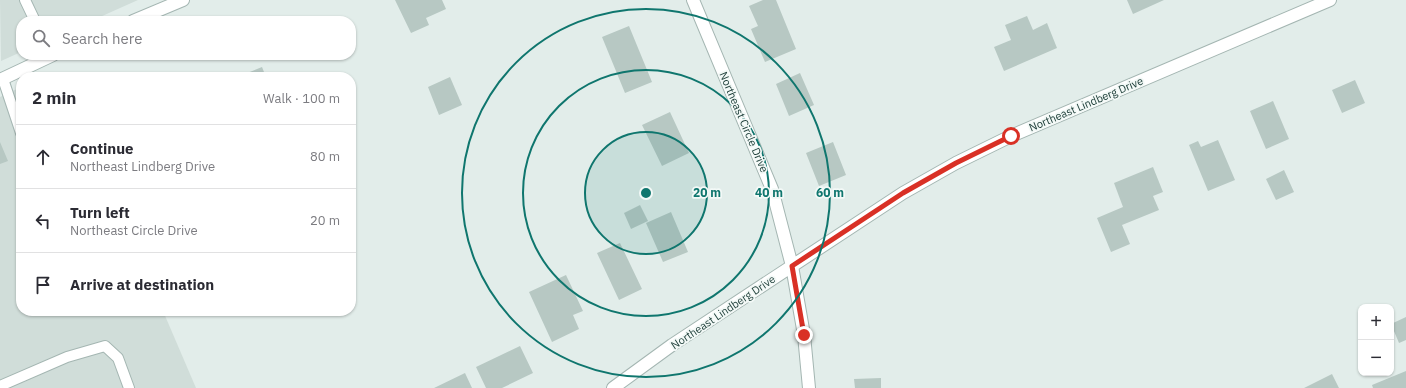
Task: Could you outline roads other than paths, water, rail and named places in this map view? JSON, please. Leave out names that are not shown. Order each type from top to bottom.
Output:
[{"type":"street","points":[[145,16],[183,0]]},
{"type":"street","name":"Northeast Circle Drive","points":[[693,0],[772,189],[792,266],[804,335],[809,388]]},
{"type":"street","name":"Northeast Lindberg Drive","points":[[613,388],[672,345],[903,193],[956,163],[1011,136],[1330,0]]},
{"type":"street","points":[[17,72],[42,60]]},
{"type":"street","points":[[1,80],[16,73]]},
{"type":"lane","points":[[25,0],[33,16]]},
{"type":"lane","points":[[1,80],[16,120]]},
{"type":"lane","points":[[0,386],[67,357],[105,346],[118,358],[129,388]]}]
